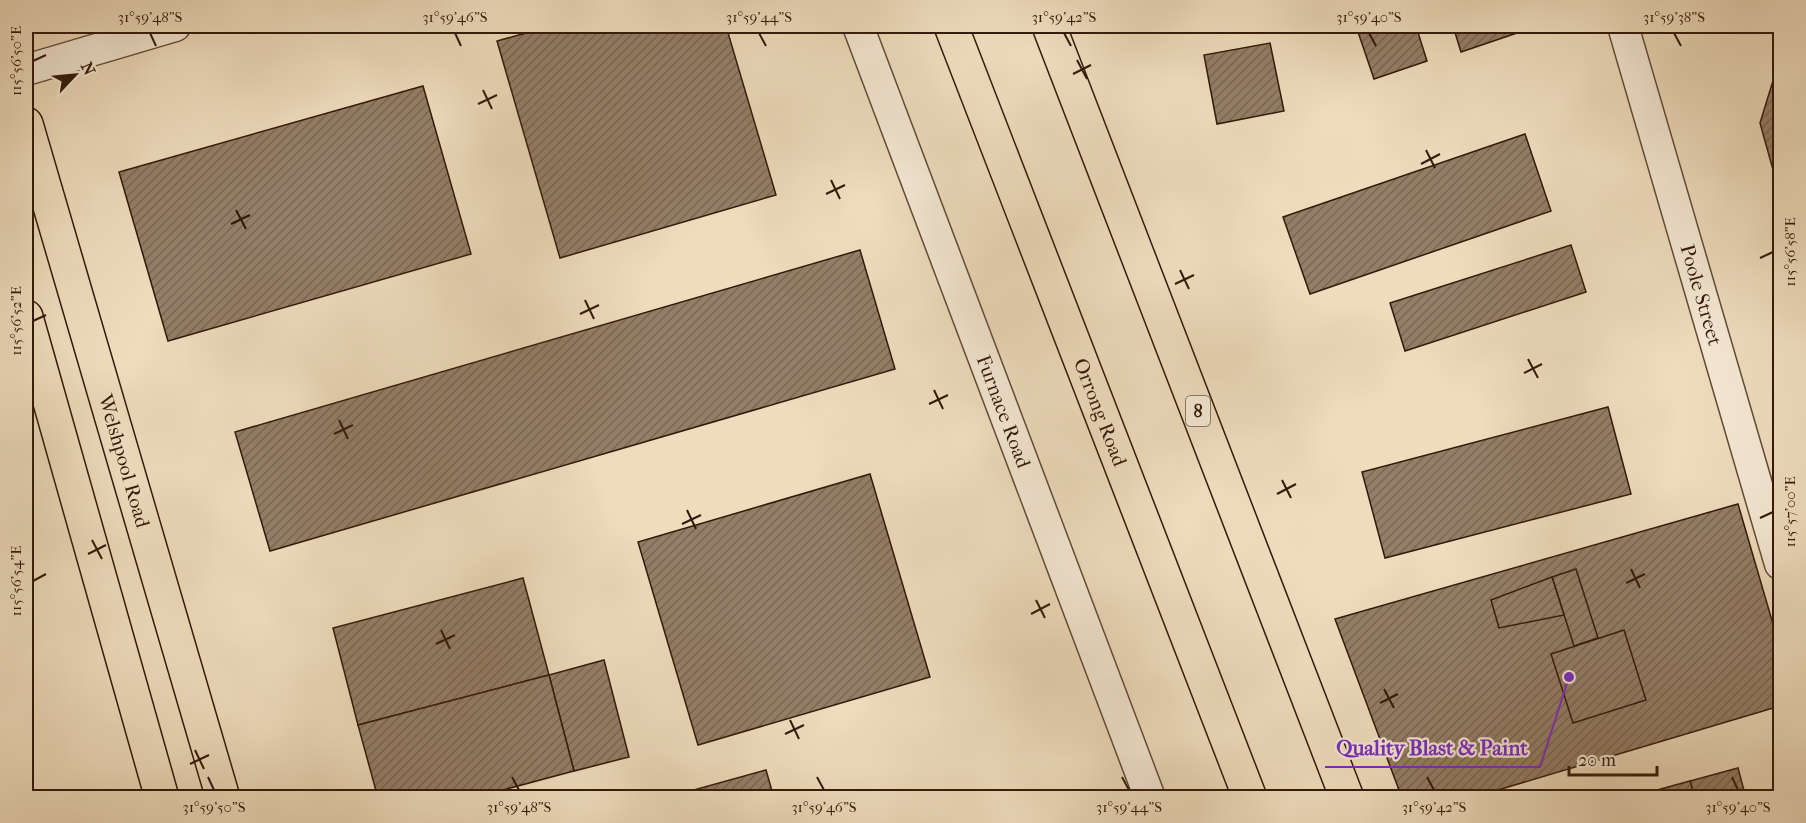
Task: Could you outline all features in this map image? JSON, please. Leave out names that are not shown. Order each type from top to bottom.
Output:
[{"type":"main road","name":"Orrong Road","points":[[951,26],[1250,798]]},
{"type":"main road","name":"8","points":[[1049,26],[1347,798]]},
{"type":"main road","name":"Welshpool Road","points":[[26,124],[223,798]]},
{"type":"main road","points":[[26,317],[162,798]]},
{"type":"street","points":[[26,70],[175,26]]},
{"type":"street","name":"Furnace Road","points":[[858,26],[1150,798]]},
{"type":"street","name":"Poole Street","points":[[1623,26],[1780,564]]},
{"type":"building","points":[[551,26],[726,26],[776,195],[560,258],[497,41]]},
{"type":"building","points":[[1356,26],[1416,26],[1427,61],[1374,79]]},
{"type":"building","points":[[1453,26],[1514,26],[1517,33],[1461,52]]},
{"type":"building","points":[[1270,43],[1284,111],[1217,124],[1204,55]]},
{"type":"building","points":[[1780,58],[1780,195],[1760,123]]},
{"type":"building","points":[[423,86],[471,254],[168,341],[119,172]]},
{"type":"building","points":[[1525,134],[1551,211],[1310,294],[1283,217]]},
{"type":"building","points":[[1571,245],[1586,292],[1405,351],[1390,303]]},
{"type":"building","points":[[860,250],[895,369],[270,551],[235,432]]},
{"type":"building","points":[[1608,407],[1631,494],[1385,558],[1362,472]]},
{"type":"building","points":[[870,474],[930,677],[698,745],[638,542]]},
{"type":"building","points":[[1738,504],[1780,648],[1780,706],[1471,798],[1402,798],[1335,619]]},
{"type":"building","points":[[1576,569],[1598,638],[1574,646],[1552,577]]},
{"type":"building","points":[[1552,577],[1564,615],[1499,628],[1491,600]]},
{"type":"building","points":[[523,578],[549,675],[358,725],[333,628]]},
{"type":"building","points":[[1624,630],[1646,700],[1573,723],[1551,654]]},
{"type":"building","points":[[604,660],[629,757],[574,771],[549,675]]},
{"type":"building","points":[[549,675],[574,771],[473,798],[378,798],[358,725]]},
{"type":"building","points":[[1738,768],[1746,798],[1695,798],[1690,781]]},
{"type":"building","points":[[766,770],[774,798],[665,798]]},
{"type":"building","points":[[1690,781],[1695,798],[1628,798]]},
{"type":"place","name":"Quality Blast & Paint","points":[[1569,677]]}]
